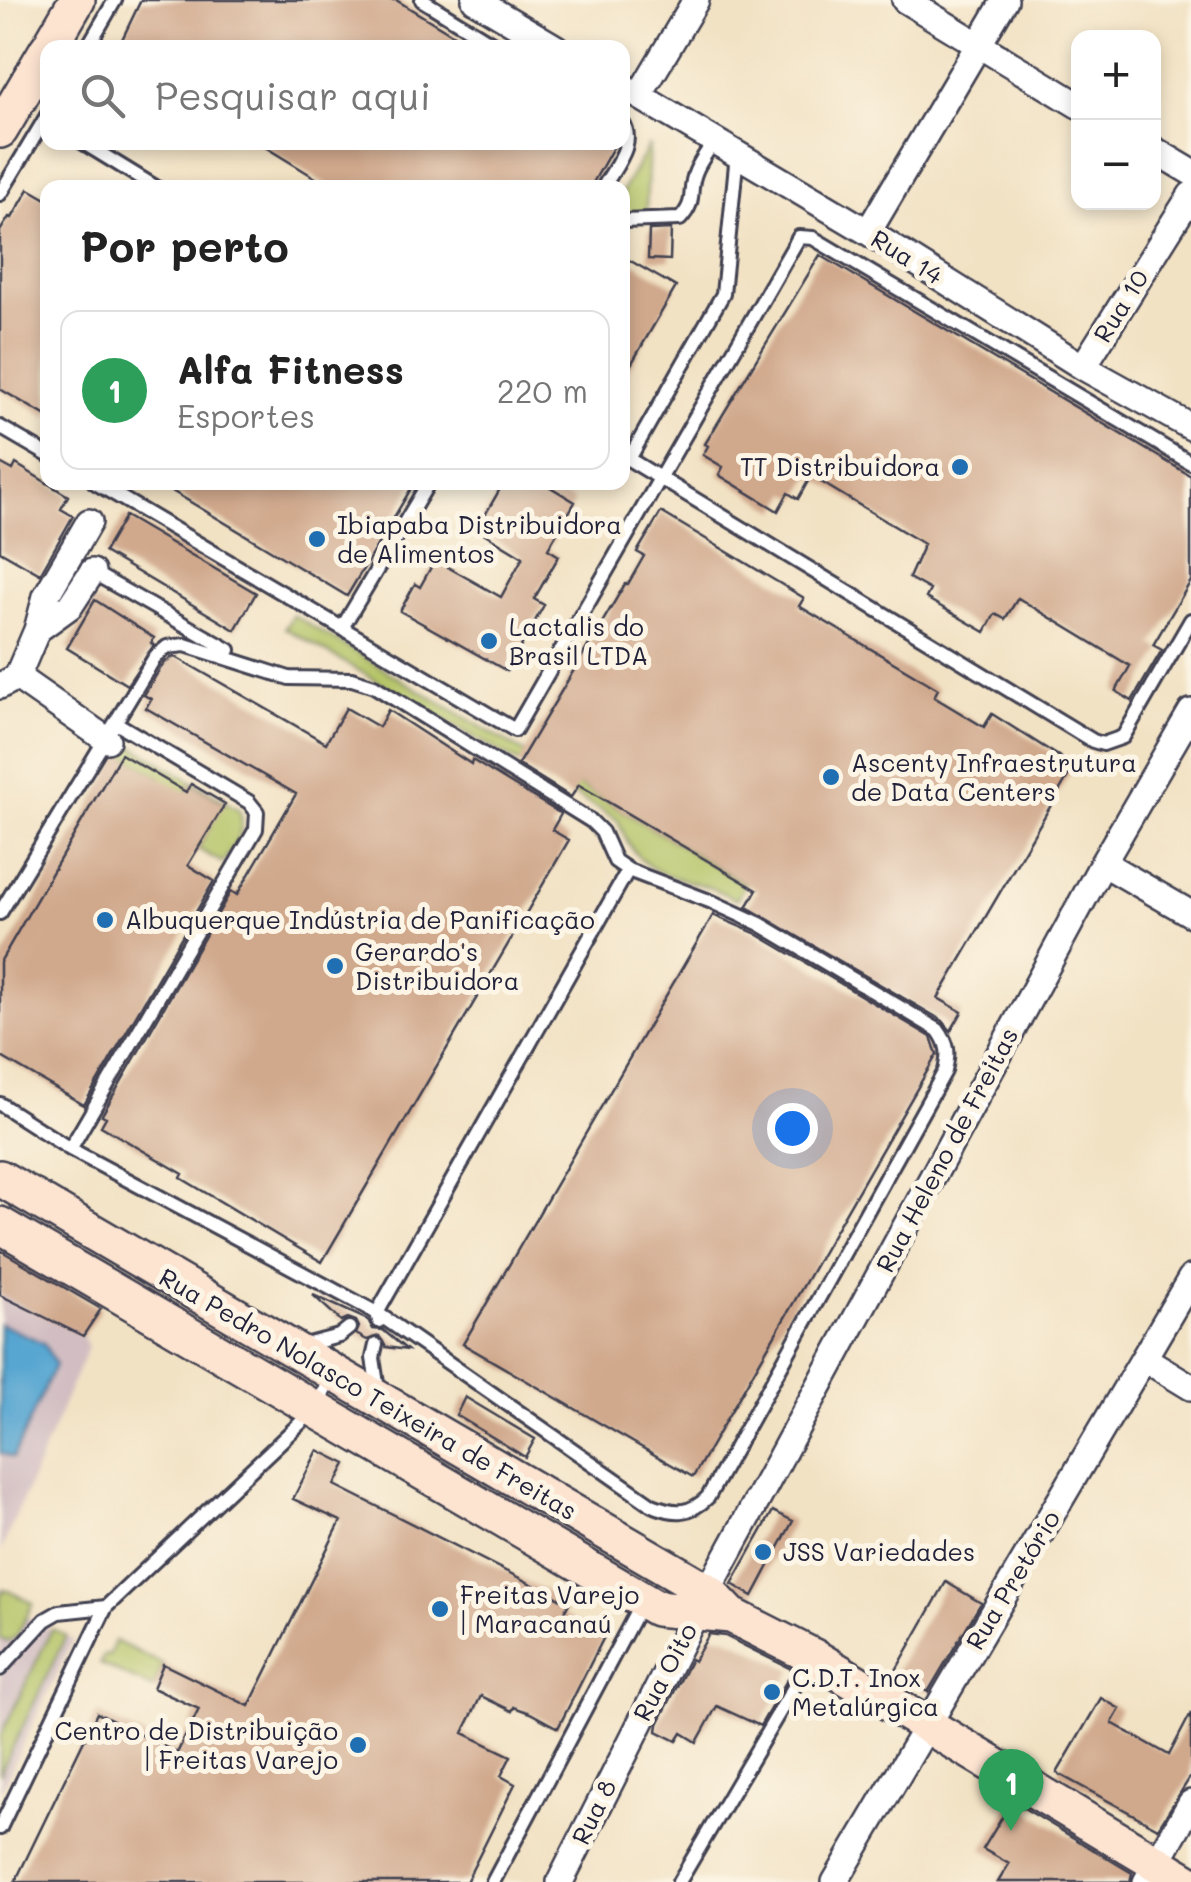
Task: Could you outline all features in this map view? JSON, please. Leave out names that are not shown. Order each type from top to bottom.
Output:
[{"type":"main road","points":[[53,40],[76,0]]},
{"type":"main road","points":[[0,130],[40,62]]},
{"type":"main road","name":"Rua Pedro Nolasco Teixeira de Freitas","points":[[0,1178],[386,1406],[709,1606],[812,1656],[927,1725],[1151,1873],[1188,1882]]},
{"type":"main road","name":"Rua Pedro Nolasco Teixeira de Freitas","points":[[0,1226],[656,1608],[709,1606]]},
{"type":"street","points":[[475,0],[542,40]]},
{"type":"street","points":[[631,91],[696,0]]},
{"type":"street","points":[[905,0],[1071,101]]},
{"type":"street","points":[[868,232],[1006,0]]},
{"type":"street","name":"Rua 14","points":[[631,91],[868,232],[1083,367],[1191,427]]},
{"type":"street","points":[[1161,154],[1191,172]]},
{"type":"street","name":"Rua 10","points":[[1083,367],[1191,195]]},
{"type":"street","points":[[89,522],[46,596],[36,630],[8,682],[112,732]]},
{"type":"street","points":[[36,630],[70,606],[92,572]]},
{"type":"street","name":"Rua Heleno de Freitas","points":[[709,1606],[1103,863],[1191,712]]},
{"type":"street","points":[[1103,863],[1191,914]]},
{"type":"street","name":"Rua Pretório","points":[[835,1882],[1191,1278]]},
{"type":"street","points":[[1145,1360],[1191,1387]]},
{"type":"street","name":"Rua Oito","points":[[628,1742],[709,1606]]},
{"type":"street","name":"Rua 8","points":[[560,1882],[628,1742]]},
{"type":"street","points":[[1151,1873],[1191,1803]]},
{"type":"lane","points":[[91,40],[115,0]]},
{"type":"lane","points":[[422,0],[487,40]]},
{"type":"lane","points":[[0,194],[40,128]]},
{"type":"lane","points":[[630,221],[680,219],[693,202],[694,173],[726,148]]},
{"type":"lane","points":[[630,450],[722,294],[726,148]]},
{"type":"lane","points":[[95,150],[144,180]]},
{"type":"lane","points":[[608,180],[624,150]]},
{"type":"lane","points":[[108,490],[515,730],[800,237],[813,238],[1191,463]]},
{"type":"lane","points":[[0,427],[40,450]]},
{"type":"lane","points":[[630,460],[1092,741],[1103,744],[1123,737],[1191,620]]},
{"type":"lane","points":[[342,628],[424,490]]},
{"type":"lane","points":[[92,572],[256,666]]},
{"type":"lane","points":[[0,913],[156,656],[167,647],[185,645],[289,678],[352,679],[396,698],[591,821],[602,832],[615,861],[628,870],[760,924],[938,1030],[947,1042],[949,1054],[945,1071],[708,1496],[697,1508],[683,1513],[652,1505],[374,1317],[70,1149],[0,1104]]},
{"type":"lane","points":[[70,1149],[256,829],[256,812],[249,802],[112,732]]},
{"type":"lane","points":[[374,1317],[628,870]]},
{"type":"lane","points":[[282,1345],[313,1345],[339,1336],[348,1328]]},
{"type":"lane","points":[[376,1345],[374,1382],[386,1406]]},
{"type":"lane","points":[[0,1828],[106,1607],[314,1410],[333,1375]]},
{"type":"lane","points":[[493,1882],[643,1600]]},
{"type":"lane","points":[[0,1670],[45,1620],[59,1612],[106,1607]]},
{"type":"lane","points":[[679,1882],[812,1656]]},
{"type":"lane","points":[[0,1804],[14,1798]]},
{"type":"shaded area","points":[[0,1295],[83,1336],[88,1347],[0,1553]]},
{"type":"shaded area","points":[[0,1587],[33,1603],[26,1617],[73,1640],[0,1792]]},
{"type":"green space","points":[[649,145],[646,214],[630,213],[629,180]]},
{"type":"green space","points":[[293,615],[745,884],[736,900],[652,868],[628,843],[618,820],[285,628]]},
{"type":"green space","points":[[128,743],[239,810],[241,831],[223,863],[198,849],[224,803],[191,784],[162,834],[161,778],[121,754]]},
{"type":"green space","points":[[4,1589],[33,1603],[17,1636],[8,1642],[0,1638],[0,1598]]},
{"type":"green space","points":[[52,1629],[66,1636],[0,1774],[0,1737]]},
{"type":"green space","points":[[115,1641],[163,1664],[153,1688],[100,1664],[104,1655],[109,1656]]},
{"type":"water","points":[[0,1324],[44,1343],[55,1365],[13,1458],[0,1453]]},
{"type":"building","points":[[141,0],[396,0],[462,40],[122,40]]},
{"type":"building","points":[[270,150],[611,150],[595,180],[319,180]]},
{"type":"building","points":[[29,189],[40,195],[40,412],[0,389],[0,231]]},
{"type":"building","points":[[671,229],[670,260],[648,259],[649,230]]},
{"type":"building","name":"TT Distribuidora","points":[[820,255],[1191,476],[1191,581],[1153,645],[1162,650],[1132,701],[1116,691],[1130,666],[1018,598],[1005,619],[995,614],[985,632],[926,598],[930,590],[909,578],[924,544],[811,476],[798,499],[788,493],[778,511],[719,475],[723,467],[703,455],[708,446],[705,444]]},
{"type":"building","points":[[630,261],[676,287],[630,366]]},
{"type":"building","points":[[0,463],[13,470],[16,464],[40,479],[40,490],[58,490],[68,496],[61,509],[73,516],[40,574],[0,551]]},
{"type":"building","name":"Ibiapaba Distribuidora de Alimentos","points":[[170,490],[410,490],[347,596]]},
{"type":"building","points":[[499,490],[555,490],[575,502],[548,549],[559,556],[534,599],[544,605],[507,671],[400,611],[435,560],[501,597],[523,557],[477,529]]},
{"type":"building","name":"Ascenty Infraestrutura de Data Centers","points":[[661,512],[804,598],[799,606],[938,689],[934,697],[984,727],[992,714],[1074,766],[938,998],[962,1012],[951,1031],[943,1021],[747,907],[757,890],[579,785],[571,797],[518,764],[644,556],[637,552]]},
{"type":"building","points":[[125,516],[256,593],[235,630],[104,552]]},
{"type":"building","points":[[95,600],[154,638],[154,645],[127,685],[67,648]]},
{"type":"building","name":"Gerardo's Distribuidora","points":[[174,656],[326,743],[346,708],[379,727],[388,710],[471,764],[472,760],[561,814],[552,830],[569,840],[322,1262],[101,1126],[106,1117],[102,1115],[231,891],[237,895],[296,794],[146,708],[151,699],[144,695],[163,664]]},
{"type":"building","name":"Albuquerque Indústria de Panificação","points":[[121,754],[186,792],[191,784],[225,804],[188,865],[214,881],[84,1105],[0,1056],[0,962]]},
{"type":"building","points":[[713,915],[755,933],[931,1037],[937,1054],[693,1477],[463,1344]]},
{"type":"building","points":[[0,1250],[101,1309],[83,1336],[0,1295]]},
{"type":"building","points":[[313,1295],[368,1320],[373,1329],[383,1330],[407,1350],[386,1347],[379,1336],[367,1340],[356,1334],[356,1321],[341,1321]]},
{"type":"building","points":[[465,1397],[535,1439],[525,1457],[456,1415]]},
{"type":"building","points":[[318,1450],[346,1464],[335,1485],[569,1603],[563,1615],[604,1637],[558,1728],[530,1713],[514,1707],[512,1711],[481,1696],[463,1733],[511,1756],[501,1776],[515,1784],[466,1882],[15,1882],[97,1713],[177,1753],[199,1709],[153,1688],[163,1664],[249,1706],[341,1521],[293,1499]]},
{"type":"building","name":"JSS Variedades","points":[[773,1511],[793,1521],[753,1596],[732,1584]]},
{"type":"building","points":[[946,1582],[981,1603],[928,1692],[895,1672]]},
{"type":"building","points":[[709,1634],[725,1636],[793,1670],[760,1726],[717,1706],[697,1742],[682,1733],[677,1741],[657,1731],[658,1724],[691,1659],[694,1661]]},
{"type":"building","points":[[1101,1698],[1120,1709],[1112,1723],[1169,1755],[1191,1713],[1191,1776],[1158,1828],[1057,1773]]},
{"type":"building","points":[[1012,1801],[1132,1873],[1130,1882],[998,1882],[1009,1864],[983,1849]]},
{"type":"place","name":"TT Distribuidora","points":[[960,467]]},
{"type":"place","name":"Ibiapaba Distribuidora de Alimentos","points":[[317,539]]},
{"type":"place","name":"Lactalis do Brasil LTDA","points":[[489,641]]},
{"type":"place","name":"Ascenty Infraestrutura de Data Centers","points":[[831,777]]},
{"type":"place","name":"Albuquerque Indústria de Panificação","points":[[105,920]]},
{"type":"place","name":"Gerardo's Distribuidora","points":[[335,966]]},
{"type":"place","name":"JSS Variedades","points":[[763,1552]]},
{"type":"place","name":"Freitas Varejo | Maracanaú","points":[[440,1609]]},
{"type":"place","name":"C.D.T. Inox Metalúrgica","points":[[772,1692]]},
{"type":"place","name":"Centro de Distribuição | Freitas Varejo","points":[[358,1745]]},
{"type":"place","name":"Alfa Fitness","points":[[1011,1831]]}]
